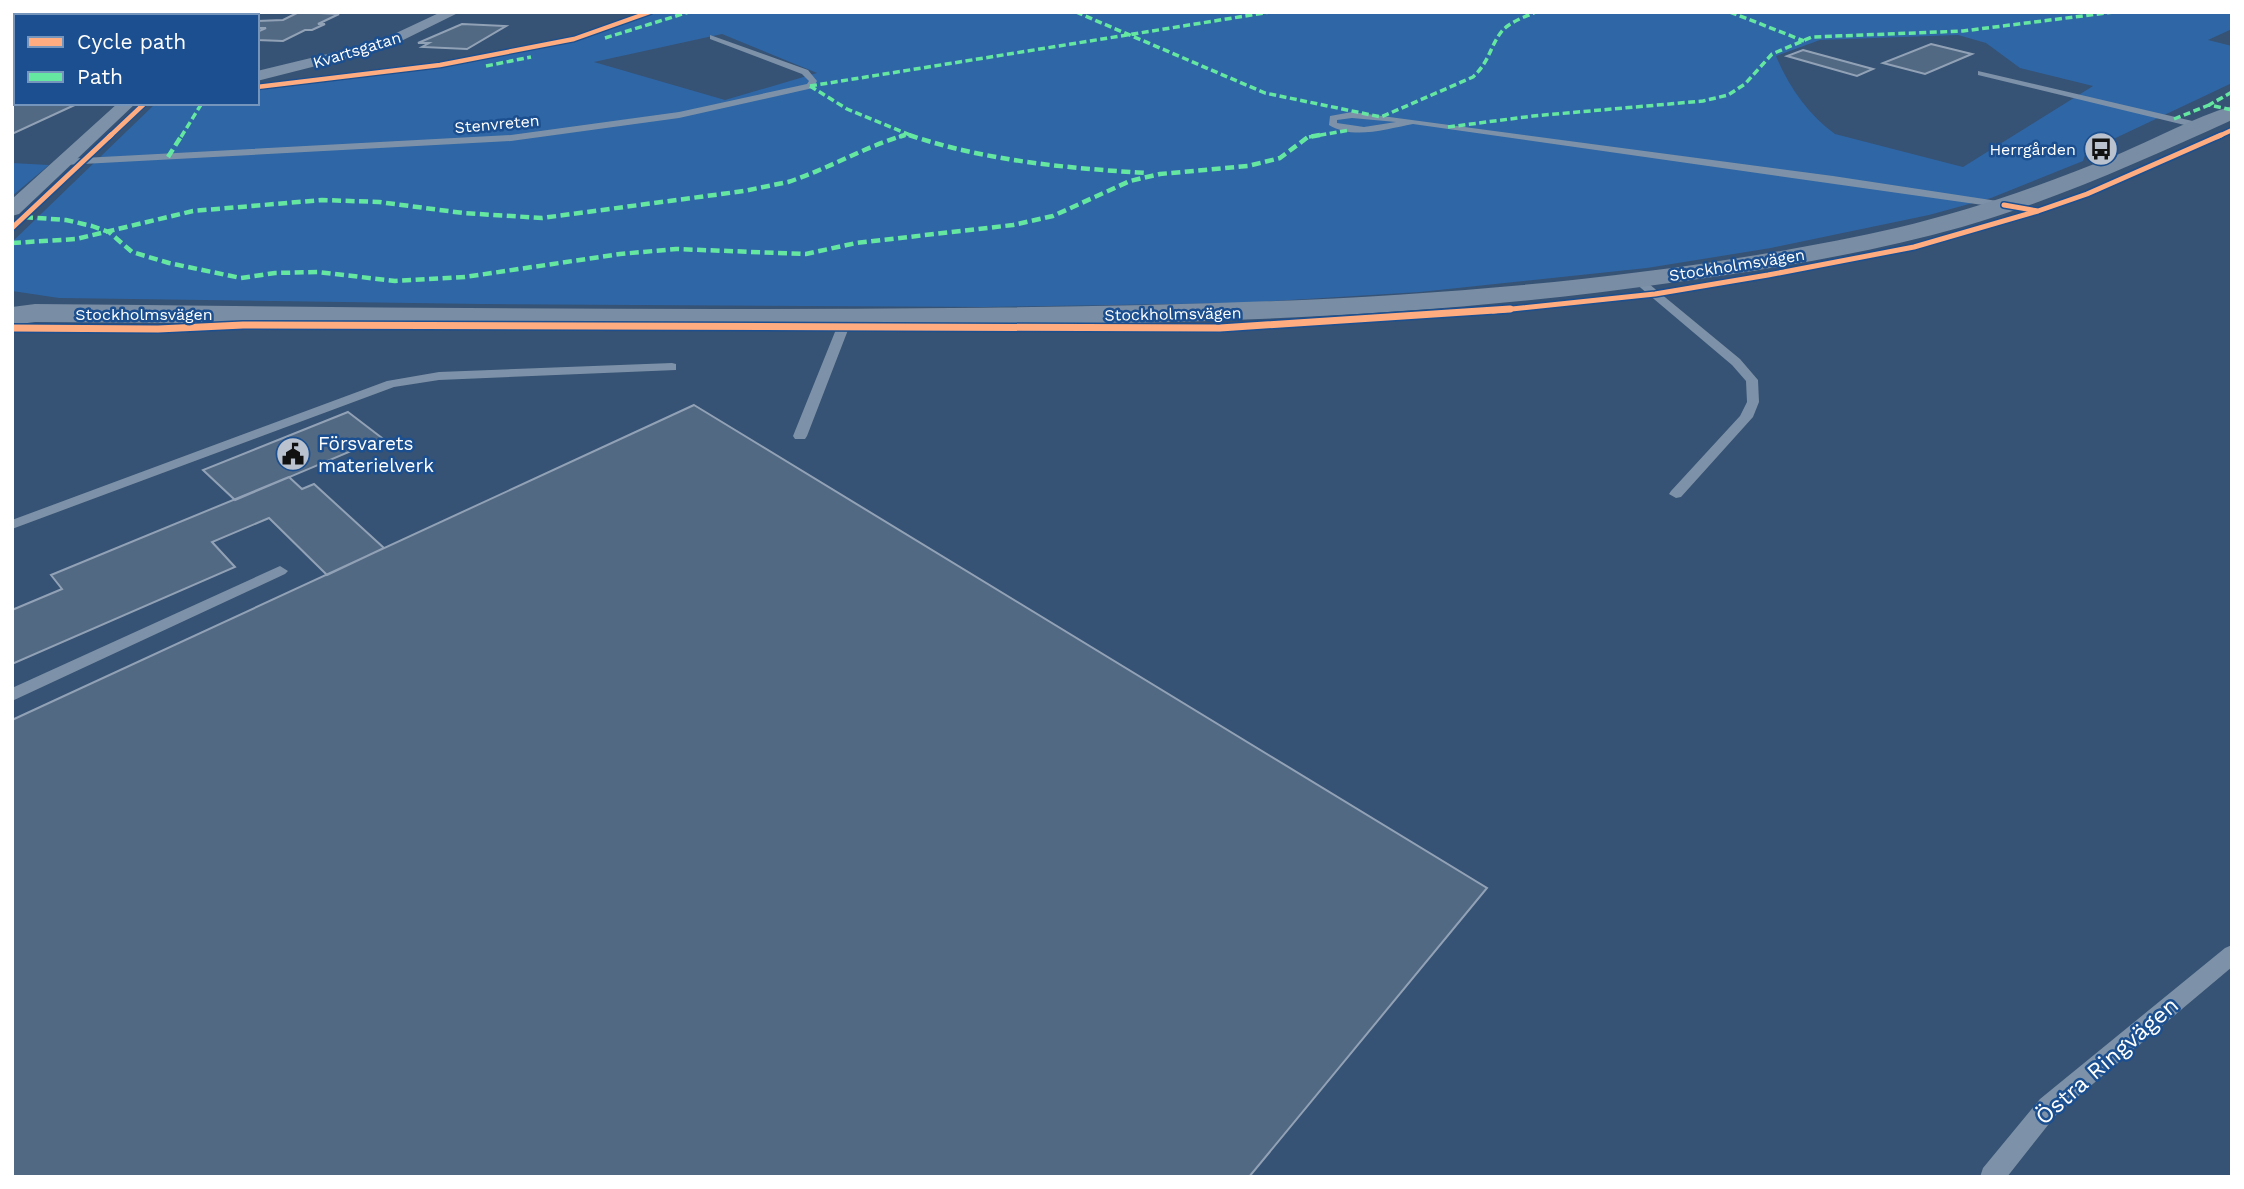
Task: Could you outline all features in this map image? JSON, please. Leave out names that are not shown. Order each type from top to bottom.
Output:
[{"type":"main road","name":"Stockholmsvägen","points":[[20,313],[1134,316],[1322,310],[1484,299],[1639,281],[1838,248],[1952,221],[2062,186],[2232,112]]},
{"type":"main road","name":"Stockholmsvägen","points":[[2201,125],[2232,120]]},
{"type":"street","name":"Kvartsgatan","points":[[259,76],[382,45],[453,12]]},
{"type":"street","points":[[12,210],[126,105]]},
{"type":"lane","name":"Stenvreten","points":[[64,162],[511,138],[679,115],[810,86],[813,81],[805,72],[713,37]]},
{"type":"lane","points":[[1981,73],[2201,125]]},
{"type":"lane","points":[[1410,122],[1350,130],[1333,125],[1332,121],[1333,118],[1352,114],[1833,178],[2004,205]]},
{"type":"lane","points":[[1639,281],[1736,362],[1752,380],[1753,402],[1746,417],[1676,494]]},
{"type":"lane","points":[[800,436],[847,317]]},
{"type":"lane","points":[[12,525],[391,384],[439,376],[673,367]]},
{"type":"lane","points":[[12,695],[280,571]]},
{"type":"lane","name":"Östra Ringvägen","points":[[1992,1177],[2048,1107],[2232,954]]},
{"type":"shaded area","points":[[658,12],[2232,12],[2232,29],[2208,40],[2232,46],[2232,83],[2086,152],[2083,161],[1991,198],[1929,215],[1771,248],[1647,268],[1420,292],[1243,303],[985,307],[59,298],[12,291],[12,242],[154,105],[259,105],[259,89],[444,66],[583,39]],"holes":[[[722,34],[817,73],[725,100],[594,62]],[[1958,35],[1986,43],[2020,68],[2093,86],[1963,167],[1835,134],[1816,118],[1800,99],[1776,56],[1820,40]]]},
{"type":"shaded area","points":[[12,163],[49,165],[12,196]]},
{"type":"building","points":[[53,12],[92,12],[88,14],[48,14]]},
{"type":"building","points":[[299,12],[339,14],[318,24],[325,24],[283,41],[259,40],[259,31],[266,28],[259,28],[259,21],[283,20]]},
{"type":"building","points":[[462,24],[506,26],[467,49],[422,47],[429,43],[418,43]]},
{"type":"building","points":[[1931,44],[1972,54],[1925,74],[1883,63]]},
{"type":"building","points":[[1803,50],[1873,69],[1857,76],[1787,56]]},
{"type":"building","points":[[12,81],[14,105],[75,105],[12,134]]},
{"type":"building","points":[[694,405],[1487,888],[1249,1177],[12,1177],[12,720]]},
{"type":"building","name":"Försvarets materielverk","points":[[348,412],[382,438],[235,500],[203,470]]},
{"type":"building","points":[[289,477],[302,489],[314,484],[384,548],[327,575],[269,518],[212,542],[235,567],[12,664],[12,610],[62,589],[51,575]]},
{"type":"marked path","points":[[605,38],[689,12]]},
{"type":"marked path","points":[[1076,12],[1265,93],[1381,117],[1473,77],[1485,66],[1501,32],[1510,24],[1536,12]]},
{"type":"marked path","points":[[810,86],[1270,12]]},
{"type":"marked path","points":[[1730,12],[1804,41]]},
{"type":"marked path","points":[[1448,127],[1533,116],[1703,101],[1728,95],[1745,84],[1772,54],[1812,37],[1963,31],[2114,12]]},
{"type":"marked path","points":[[486,66],[531,57]]},
{"type":"marked path","points":[[810,86],[847,109],[928,142],[1015,160],[1146,173]]},
{"type":"marked path","points":[[2232,92],[2209,105],[2232,110]]},
{"type":"marked path","points":[[168,157],[201,105]]},
{"type":"marked path","points":[[2174,119],[2209,105]]},
{"type":"marked path","points":[[24,217],[66,220],[92,226],[109,232],[132,252],[169,263],[241,278],[275,273],[318,272],[395,281],[465,277],[620,254],[676,249],[806,254],[856,243],[1013,225],[1053,216],[1130,181],[1160,174],[1248,166],[1280,158],[1308,137],[1350,130]]},
{"type":"marked path","points":[[12,243],[76,239],[193,211],[322,200],[379,202],[463,213],[542,218],[626,208],[788,182],[813,174],[872,145],[908,134]]},
{"type":"cycle path","points":[[259,87],[440,65],[574,39],[650,12]]},
{"type":"cycle path","points":[[12,228],[143,105]]},
{"type":"cycle path","points":[[2004,205],[2038,211],[2087,194],[2232,130]]},
{"type":"cycle path","points":[[12,328],[158,329],[243,325],[1220,328],[1495,311],[1655,294],[1914,247],[2038,211]]},
{"type":"place","name":"Herrgården","points":[[2101,149]]},
{"type":"place","name":"Försvarets materielverk","points":[[293,454]]}]
